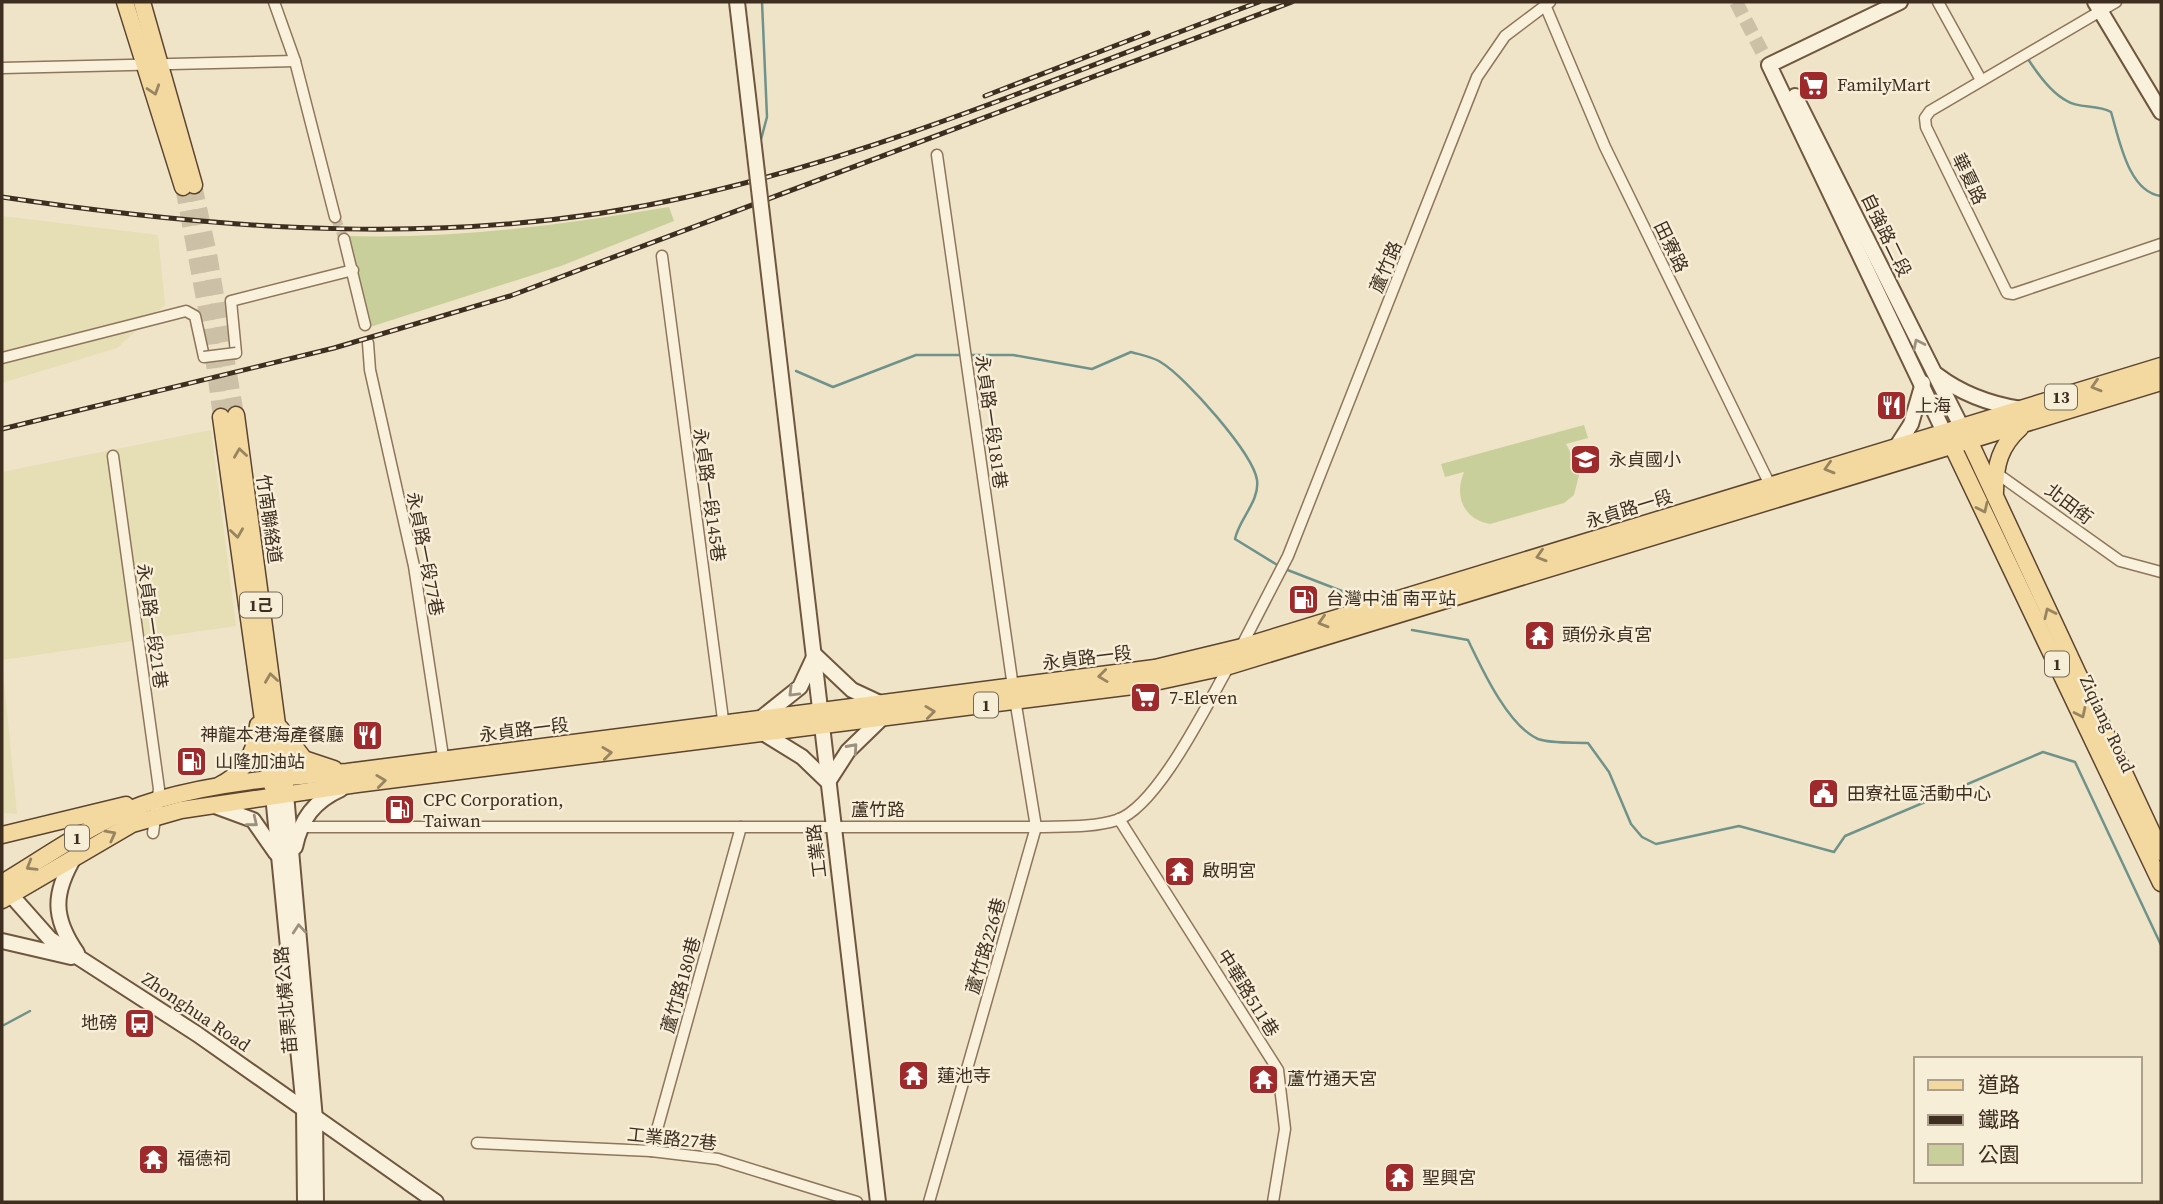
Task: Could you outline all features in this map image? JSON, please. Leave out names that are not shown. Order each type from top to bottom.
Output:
[{"type":"main road","points":[[125,2],[154,64]]},
{"type":"main road","points":[[142,2],[154,64],[189,186]]},
{"type":"main road","name":"永貞路一段","points":[[1970,441],[2024,417],[2161,366]]},
{"type":"main road","name":"永貞路一段","points":[[1774,492],[1961,426],[2024,417],[2161,382]]},
{"type":"main road","name":"竹南聯絡道","points":[[277,777],[259,694],[228,416],[276,723],[279,795]]},
{"type":"main road","points":[[1994,498],[1995,472],[2007,439],[2024,417]]},
{"type":"main road","name":"Ziqiang Road","points":[[1961,426],[2161,852]]},
{"type":"main road","name":"Ziqiang Road","points":[[1944,432],[1954,446],[2161,883]]},
{"type":"main road","name":"13","points":[[1954,446],[1970,441]]},
{"type":"main road","name":"永貞路一段","points":[[210,797],[279,795],[348,778],[1014,694],[1155,668],[1242,647],[1774,492],[1954,446]]},
{"type":"main road","name":"永貞路一段","points":[[1014,694],[1141,685],[1230,666],[1641,532]]},
{"type":"main road","points":[[210,797],[249,758],[257,736],[259,694]]},
{"type":"main road","points":[[276,723],[304,759],[348,778]]},
{"type":"main road","name":"永貞路一段","points":[[4,891],[114,817],[210,797],[277,777],[348,778]]},
{"type":"main road","points":[[2,835],[123,805],[156,808]]},
{"type":"main road","name":"永貞路一段","points":[[4,891],[132,824],[156,808]]},
{"type":"street","points":[[274,2],[295,61],[335,217]]},
{"type":"street","name":"工業路","points":[[737,2],[878,1202]]},
{"type":"street","name":"自強路二段","points":[[1900,2],[1773,63],[1927,377],[1961,426]]},
{"type":"street","points":[[1938,2],[1981,80]]},
{"type":"street","name":"華夏路","points":[[2116,2],[2098,6],[1930,111],[1925,118],[1926,127],[2007,293],[2012,294],[2161,244]]},
{"type":"street","name":"田寮路","points":[[1548,3],[1605,147],[1774,492]]},
{"type":"street","name":"蘆竹路","points":[[1242,647],[1286,562],[1477,77],[1505,36],[1548,3]]},
{"type":"street","points":[[2098,6],[2161,112]]},
{"type":"street","points":[[2,68],[295,61]]},
{"type":"street","name":"永貞路一段181巷","points":[[937,155],[1014,694]]},
{"type":"street","points":[[344,239],[365,325]]},
{"type":"street","name":"永貞路一段145巷","points":[[662,256],[724,732]]},
{"type":"street","points":[[2,358],[186,311],[195,316],[204,357],[236,353],[231,301],[353,270]]},
{"type":"street","name":"永貞路一段77巷","points":[[368,343],[370,370],[414,566],[445,766]]},
{"type":"street","points":[[1895,449],[1911,424],[1927,377],[2024,417]]},
{"type":"street","name":"自強路二段","points":[[1927,377],[1944,432]]},
{"type":"street","name":"北田街","points":[[1970,441],[1995,472],[2120,561],[2161,572]]},
{"type":"street","name":"永貞路一段21巷","points":[[113,456],[159,789],[153,833]]},
{"type":"street","points":[[1119,819],[1155,788],[1169,769],[1242,647]]},
{"type":"street","points":[[815,655],[852,690],[882,711],[848,751],[828,782],[802,757],[761,727],[800,687],[815,655]]},
{"type":"street","name":"蘆竹路226巷","points":[[929,1202],[1037,827],[1014,694]]},
{"type":"street","points":[[210,797],[253,820],[286,859],[313,806],[348,778]]},
{"type":"street","name":"苗栗北橫公路","points":[[279,795],[316,1202]]},
{"type":"street","name":"蘆竹路","points":[[300,827],[1037,827],[1119,819]]},
{"type":"street","name":"中華路511巷","points":[[1119,819],[1278,1070],[1285,1129],[1273,1202]]},
{"type":"street","name":"蘆竹路180巷","points":[[651,1151],[741,827]]},
{"type":"street","points":[[76,854],[59,885],[58,903],[67,939],[82,960]]},
{"type":"street","name":"Zhonghua Road","points":[[4,891],[50,939],[436,1202]]},
{"type":"street","points":[[2,941],[82,960]]},
{"type":"street","name":"苗栗北橫公路","points":[[305,1202],[309,1114]]},
{"type":"street","name":"工業路27巷","points":[[477,1143],[651,1151],[718,1159],[857,1202]]},
{"type":"shaded area","points":[[2,216],[158,235],[165,305],[117,348],[2,383]]},
{"type":"shaded area","points":[[211,430],[236,626],[2,660],[2,472]]},
{"type":"shaded area","points":[[2,661],[17,814],[2,813]]},
{"type":"green space","points":[[669,207],[674,221],[561,266],[370,327],[348,236],[469,233],[589,220]]},
{"type":"green space","points":[[1584,425],[1588,438],[1566,444],[1580,471],[1574,495],[1564,503],[1490,524],[1473,517],[1463,505],[1460,490],[1464,472],[1445,477],[1441,464]]},
{"type":"waterway","points":[[760,143],[767,117],[762,2]]},
{"type":"waterway","points":[[2028,59],[2045,82],[2061,97],[2077,105],[2111,112],[2133,175],[2140,185],[2161,196]]},
{"type":"waterway","points":[[969,355],[1013,355],[1092,369],[1131,352],[1162,363],[1186,383],[1244,452],[1253,468],[1257,488],[1235,539],[1279,566]]},
{"type":"waterway","points":[[796,371],[833,387],[916,355],[962,355]]},
{"type":"waterway","points":[[1285,569],[1347,593]]},
{"type":"waterway","points":[[1412,630],[1468,640],[1506,710],[1527,732],[1544,741],[1588,743],[1609,772],[1631,824],[1642,837],[1656,844],[1739,826],[1834,852],[1845,836],[2043,752],[2075,762],[2161,945]]},
{"type":"waterway","points":[[4,1025],[30,1011]]},
{"type":"tunnel","points":[[1736,2],[1769,65]]},
{"type":"tunnel","points":[[194,185],[209,254],[236,415]]},
{"type":"tunnel","points":[[183,187],[209,326],[221,417]]},
{"type":"tunnel","points":[[335,217],[344,239]]},
{"type":"railway","points":[[2,197],[173,219],[345,229],[517,223],[602,213],[687,197],[833,158],[976,109],[1259,2]]},
{"type":"railway","points":[[2,429],[334,348],[510,296],[1292,2]]},
{"type":"railway","points":[[985,96],[1148,33]]},
{"type":"place","name":"FamilyMart","points":[[1814,85]]},
{"type":"place","name":"上海","points":[[1892,406]]},
{"type":"place","name":"永貞國小","points":[[1586,460]]},
{"type":"place","name":"台灣中油 南平站","points":[[1303,599]]},
{"type":"place","name":"頭份永貞宮","points":[[1539,635]]},
{"type":"place","name":"7-Eleven","points":[[1146,698]]},
{"type":"place","name":"神龍本港海產餐廳","points":[[367,735]]},
{"type":"place","name":"山隆加油站","points":[[192,762]]},
{"type":"place","name":"田寮社區活動中心","points":[[1824,794]]},
{"type":"place","name":"CPC Corporation, Taiwan","points":[[400,810]]},
{"type":"place","name":"啟明宮","points":[[1179,871]]},
{"type":"place","name":"地磅","points":[[140,1023]]},
{"type":"place","name":"蓮池寺","points":[[914,1076]]},
{"type":"place","name":"蘆竹通天宮","points":[[1264,1079]]},
{"type":"place","name":"福德祠","points":[[154,1159]]},
{"type":"place","name":"聖興宮","points":[[1399,1178]]}]
